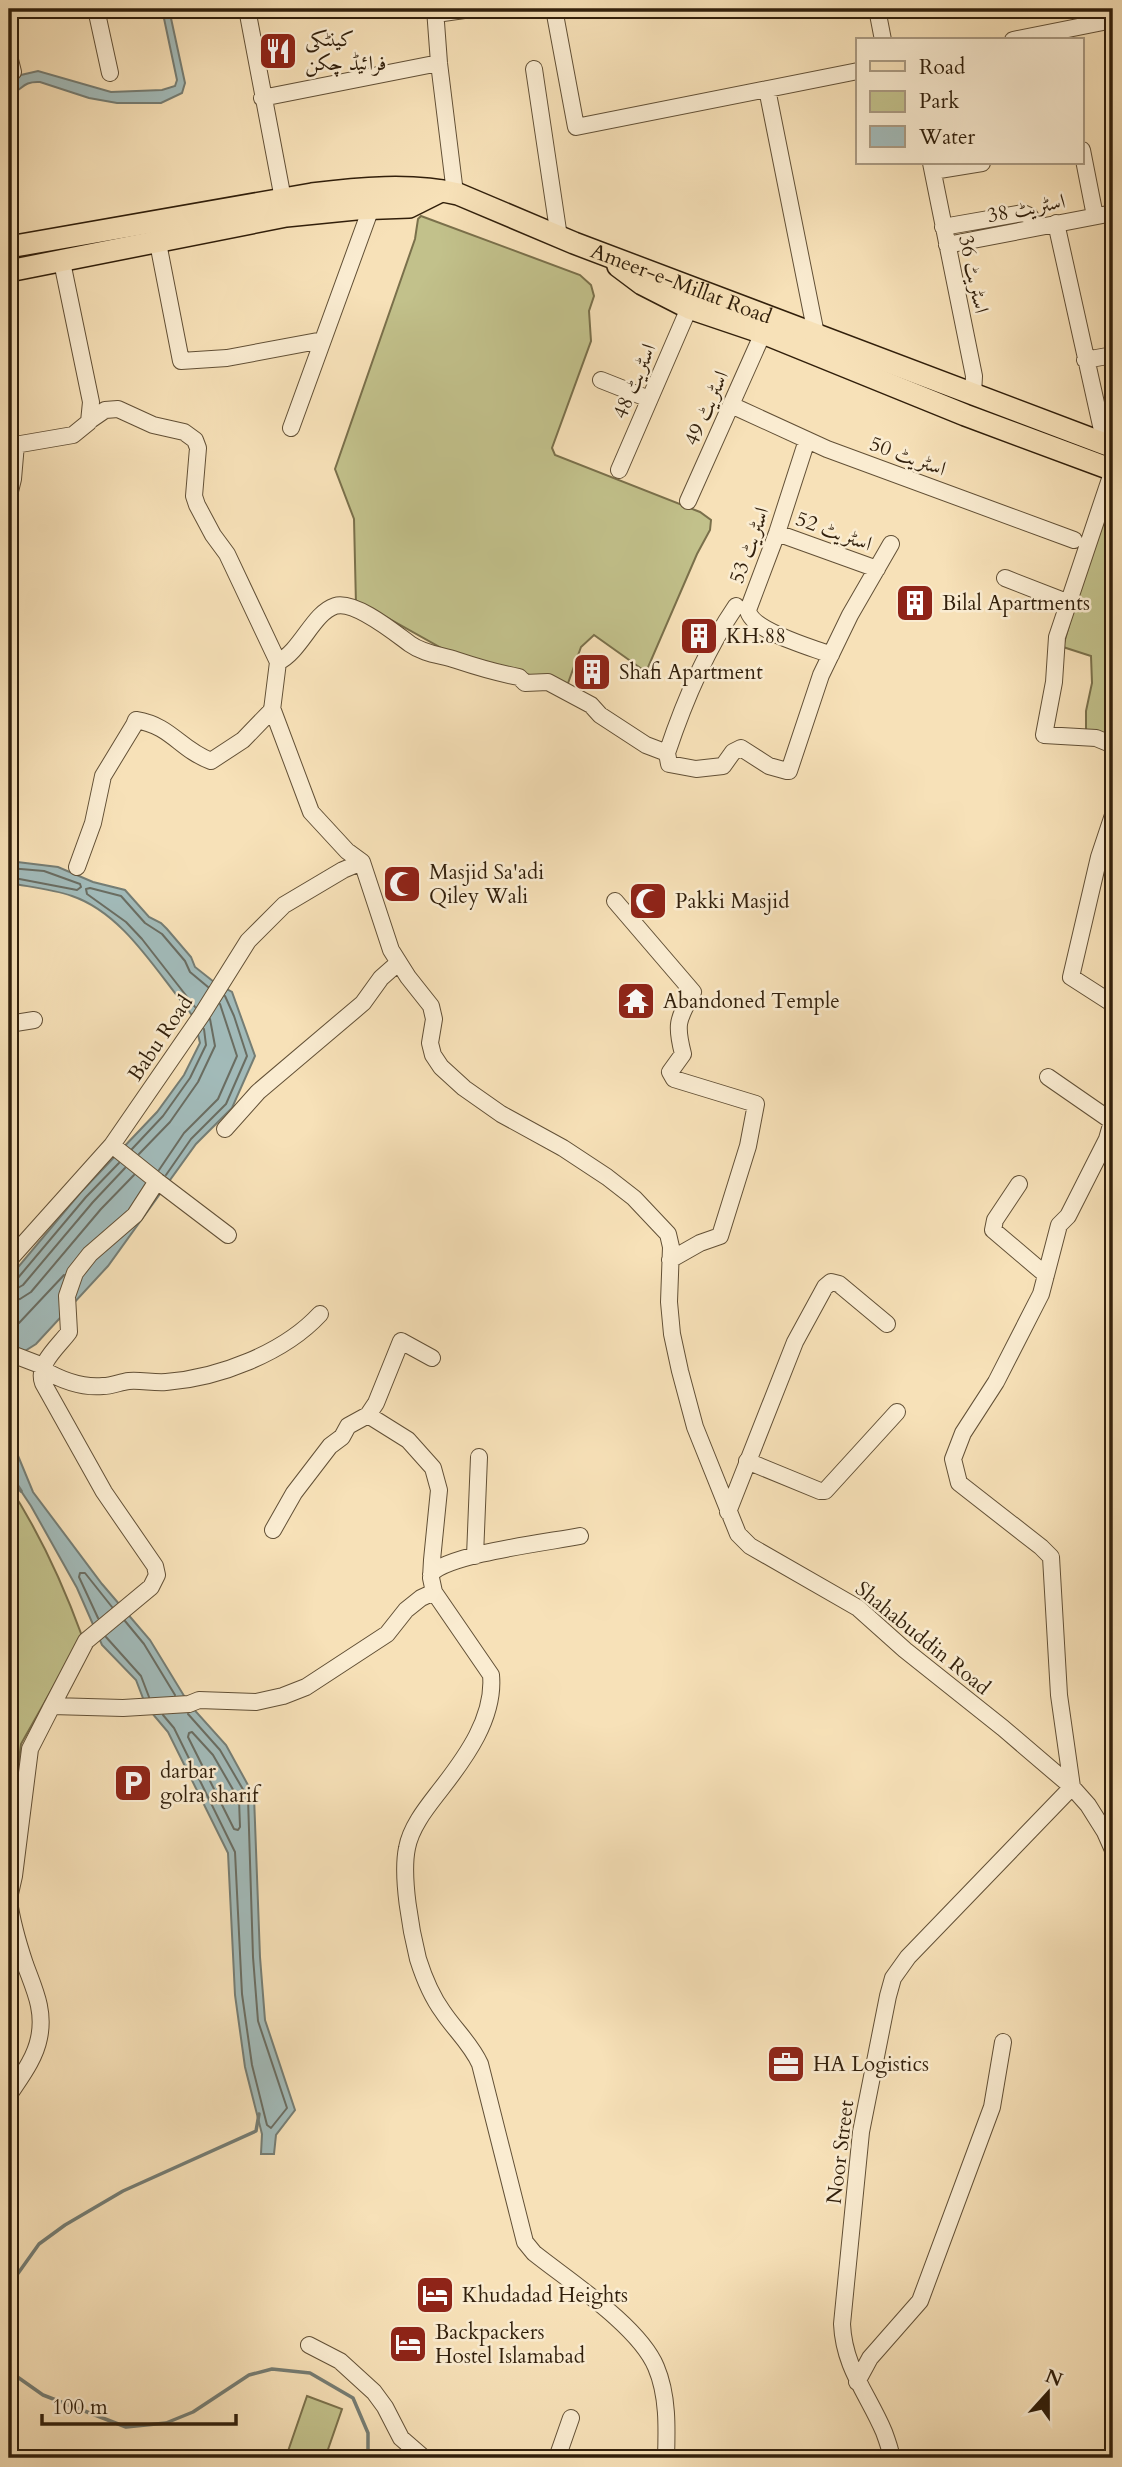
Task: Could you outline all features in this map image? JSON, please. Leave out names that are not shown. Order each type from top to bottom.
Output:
[{"type":"main road","points":[[9,271],[158,243],[357,189],[449,192],[607,255]]},
{"type":"main road","points":[[9,247],[285,207],[409,207],[449,192]]},
{"type":"main road","name":"Ameer-e-Millat Road","points":[[607,255],[1106,445]]},
{"type":"main road","name":"Ameer-e-Millat Road","points":[[607,255],[626,274],[689,308],[763,332],[965,415],[1113,470]]},
{"type":"main road","points":[[965,415],[973,394]]},
{"type":"street","points":[[96,9],[110,73]]},
{"type":"street","points":[[247,9],[262,99],[285,207]]},
{"type":"street","points":[[449,192],[436,12],[471,9]]},
{"type":"street","points":[[554,9],[576,127],[856,71]]},
{"type":"street","points":[[877,9],[883,38]]},
{"type":"street","points":[[1035,38],[1113,20]]},
{"type":"street","points":[[262,99],[439,63]]},
{"type":"street","points":[[534,69],[559,237]]},
{"type":"street","points":[[767,89],[816,334]]},
{"type":"street","points":[[1084,160],[1095,216]]},
{"type":"street","points":[[932,167],[970,164]]},
{"type":"street","name":"اسٹریٹ 36","points":[[932,167],[974,376],[973,394]]},
{"type":"street","points":[[291,428],[372,208]]},
{"type":"street","points":[[943,227],[1023,213],[1035,221],[1036,227]]},
{"type":"street","name":"اسٹریٹ 38","points":[[947,245],[1113,213]]},
{"type":"street","points":[[1056,223],[1106,445]]},
{"type":"street","points":[[158,243],[181,361],[227,358],[323,340]]},
{"type":"street","points":[[62,261],[91,402],[89,421]]},
{"type":"street","name":"اسٹریٹ 48","points":[[619,470],[689,308]]},
{"type":"street","name":"اسٹریٹ 49","points":[[688,501],[763,332]]},
{"type":"street","points":[[1085,360],[1113,355]]},
{"type":"street","points":[[601,380],[649,399]]},
{"type":"street","name":"اسٹریٹ 50","points":[[731,405],[807,440],[1074,540]]},
{"type":"street","points":[[9,495],[13,480],[12,445],[73,435],[105,410],[118,409],[153,425],[184,432],[195,440],[198,448],[194,496],[227,554],[278,662],[272,708],[312,812],[347,851],[362,862]]},
{"type":"street","name":"اسٹریٹ 53","points":[[807,440],[777,533],[748,610],[753,623],[767,631],[831,655]]},
{"type":"street","points":[[1113,470],[1057,637],[1054,682],[1044,735],[1096,738],[1113,745]]},
{"type":"street","name":"اسٹریٹ 52","points":[[777,533],[877,569]]},
{"type":"street","points":[[736,606],[717,634],[700,669],[667,753],[669,764],[704,769],[723,765],[733,752],[741,748],[779,771],[789,771],[821,675],[891,544]]},
{"type":"street","points":[[1005,578],[1069,603]]},
{"type":"street","points":[[278,662],[292,653],[308,630],[330,608],[346,606],[381,622],[409,643],[429,653],[519,677],[525,683],[548,682],[591,705],[600,715],[629,735],[667,753]]},
{"type":"street","points":[[77,867],[93,823],[103,776],[136,720],[157,725],[172,734],[190,752],[211,761],[243,740],[272,708]]},
{"type":"street","points":[[1113,815],[1099,857],[1071,977],[1113,1004]]},
{"type":"street","name":"Shahabuddin Road","points":[[362,862],[398,964],[431,1006],[433,1019],[430,1043],[433,1055],[441,1067],[501,1114],[563,1148],[607,1177],[634,1198],[668,1234],[671,1247],[669,1302],[680,1371],[695,1427],[738,1534],[750,1545],[858,1608],[1072,1787],[1088,1805],[1113,1850]]},
{"type":"street","name":"Babu Road","points":[[9,1260],[112,1145],[201,1016],[248,941],[284,905],[343,870],[362,862]]},
{"type":"street","points":[[615,901],[693,992],[678,1021],[677,1032],[683,1054],[670,1072],[674,1079],[757,1104],[748,1146],[720,1236],[700,1243],[670,1260]]},
{"type":"street","points":[[225,1129],[258,1092],[363,1003],[381,978],[398,964]]},
{"type":"street","points":[[9,1024],[34,1020]]},
{"type":"street","points":[[1048,1077],[1113,1121],[1107,1139],[1068,1216],[1059,1225],[1041,1294],[996,1382],[963,1433],[953,1459],[959,1483],[1051,1557],[1059,1695],[1072,1787]]},
{"type":"street","points":[[112,1145],[228,1236]]},
{"type":"street","points":[[9,2095],[30,2061],[39,2040],[41,2022],[40,2002],[12,1925],[9,1899],[30,1749],[86,1641],[151,1587],[157,1571],[94,1475],[43,1383],[42,1368],[69,1332],[67,1296],[75,1273],[90,1254],[135,1215],[153,1177]]},
{"type":"street","points":[[1019,1184],[995,1220],[993,1230],[1046,1275]]},
{"type":"street","points":[[728,1512],[795,1342],[825,1287],[831,1282],[839,1284],[887,1324]]},
{"type":"street","points":[[9,1353],[65,1380],[101,1387],[128,1381],[169,1382],[237,1366],[265,1354],[285,1343],[320,1314]]},
{"type":"street","points":[[272,1530],[294,1493],[330,1446],[340,1440],[348,1426],[368,1415],[376,1403],[401,1341],[432,1358]]},
{"type":"street","points":[[747,1461],[825,1491],[897,1412]]},
{"type":"street","points":[[368,1415],[408,1440],[427,1459],[436,1476],[439,1498],[431,1574],[434,1592],[491,1675],[492,1690],[488,1709],[470,1749],[422,1814],[407,1848],[406,1890],[419,1960],[426,1982],[441,2010],[473,2049],[480,2064],[525,2242],[534,2253],[633,2334],[648,2350],[663,2389],[666,2458]]},
{"type":"street","points":[[475,1556],[480,1457]]},
{"type":"street","points":[[431,1574],[440,1566],[475,1556],[580,1536]]},
{"type":"street","points":[[52,1706],[110,1708],[189,1704],[199,1700],[256,1702],[273,1699],[306,1687],[387,1634],[406,1610],[434,1592]]},
{"type":"street","name":"Noor Street","points":[[892,2458],[884,2431],[857,2382],[843,2342],[842,2324],[861,2132],[893,1978],[908,1957],[1072,1787]]},
{"type":"street","points":[[857,2382],[870,2358],[920,2301],[992,2107],[1003,2042]]},
{"type":"street","points":[[309,2345],[340,2361],[374,2392],[401,2438],[424,2458]]},
{"type":"street","points":[[557,2458],[571,2418]]},
{"type":"green space","points":[[421,216],[580,275],[591,285],[594,296],[589,311],[591,341],[552,448],[555,455],[700,512],[711,520],[710,530],[646,672],[594,635],[581,647],[567,686],[445,650],[384,616],[356,605],[354,519],[335,469]]},
{"type":"green space","points":[[1113,495],[1113,741],[1086,729],[1086,711],[1092,683],[1091,656],[1063,647],[1076,600]]},
{"type":"green space","points":[[9,1486],[50,1559],[82,1636],[21,1744],[9,1841]]},
{"type":"green space","points":[[307,2396],[342,2409],[325,2458],[288,2458],[286,2457]]},
{"type":"water","points":[[162,9],[169,9],[185,83],[182,93],[161,103],[117,103],[34,82],[9,95],[9,85],[21,75],[38,71],[111,92],[162,90],[175,86],[177,80]]},
{"type":"water","points":[[9,861],[58,867],[93,882],[125,890],[149,917],[167,929],[191,957],[195,967],[232,992],[255,1056],[232,1108],[196,1144],[108,1266],[36,1344],[9,1361],[9,1278],[81,1192],[157,1112],[184,1075],[200,1043],[194,1018],[122,928],[90,904],[72,896],[9,883]]},
{"type":"water","points":[[9,1434],[33,1492],[102,1584],[150,1640],[189,1704],[226,1745],[254,1796],[265,2020],[295,2110],[276,2135],[274,2154],[261,2154],[262,2134],[245,2067],[235,1995],[228,1853],[168,1732],[146,1706],[136,1680],[102,1645],[77,1588],[31,1506],[9,1473]]},
{"type":"waterway","points":[[9,1473],[21,1491]]},
{"type":"waterway","points":[[9,2286],[39,2244],[65,2225],[123,2191],[256,2131],[259,2114]]},
{"type":"waterway","points":[[9,2371],[43,2395],[126,2427],[166,2423],[193,2412],[249,2375],[272,2369],[310,2373],[353,2398],[368,2433],[368,2458]]},
{"type":"place","name":"کینٹکی فرائیڈ چکن","points":[[278,51]]},
{"type":"place","name":"Bilal Apartments","points":[[915,603]]},
{"type":"place","name":"KH.88","points":[[699,636]]},
{"type":"place","name":"Shafi Apartment","points":[[592,672]]},
{"type":"place","name":"Masjid Sa'adi Qiley Wali","points":[[402,884]]},
{"type":"place","name":"Pakki Masjid","points":[[648,901]]},
{"type":"place","name":"Abandoned Temple","points":[[636,1001]]},
{"type":"place","name":"darbar golra sharif","points":[[133,1783]]},
{"type":"place","name":"HA Logistics","points":[[786,2064]]},
{"type":"place","name":"Khudadad Heights","points":[[435,2295]]},
{"type":"place","name":"Backpackers Hostel Islamabad","points":[[408,2344]]}]
